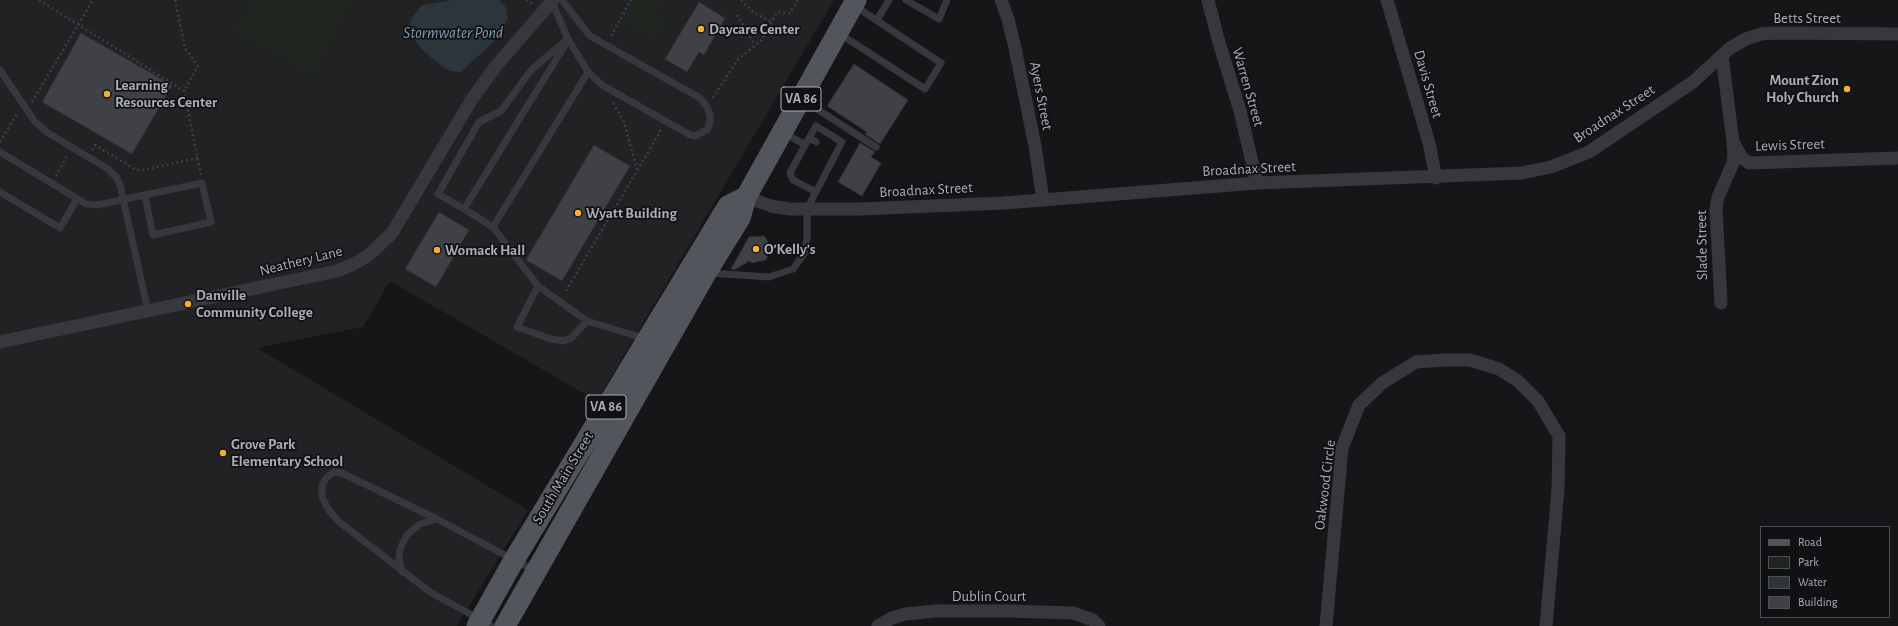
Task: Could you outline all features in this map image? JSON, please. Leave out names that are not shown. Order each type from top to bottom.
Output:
[{"type":"main road","name":"South Main Street","points":[[505,626],[706,273],[740,218],[746,197],[855,3]]},
{"type":"main road","name":"South Main Street","points":[[483,624],[514,560],[728,206],[746,197]]},
{"type":"street","name":"Ayers Street","points":[[1001,0],[1008,18],[1015,48],[1035,146],[1043,200]]},
{"type":"street","name":"Warren Street","points":[[1208,0],[1240,111],[1257,183]]},
{"type":"street","name":"Davis Street","points":[[1387,0],[1428,143],[1436,178]]},
{"type":"street","name":"Neathery Lane","points":[[0,342],[337,270],[354,264],[369,255],[392,233],[472,98],[496,66],[555,1]]},
{"type":"street","name":"Betts Street","points":[[1722,56],[1730,48],[1746,39],[1761,34],[1898,34]]},
{"type":"street","name":"Broadnax Street","points":[[746,197],[772,206],[806,209],[901,208],[1043,200],[1257,183],[1436,178],[1522,173],[1551,167],[1589,152],[1693,82],[1722,56]]},
{"type":"street","name":"Lewis Street","points":[[1722,56],[1733,142],[1742,158],[1749,163],[1755,164],[1898,158]]},
{"type":"street","name":"Slade Street","points":[[1721,303],[1716,209],[1718,197],[1733,163],[1733,142]]},
{"type":"street","name":"Oakwood Circle","points":[[1326,626],[1342,448],[1359,405],[1382,383],[1416,362],[1470,360],[1498,368],[1518,381],[1538,401],[1559,436],[1558,489],[1546,626]]},
{"type":"street","name":"Dublin Court","points":[[878,626],[892,618],[906,614],[936,611],[1007,611],[1073,613],[1093,620],[1099,626]]},
{"type":"lane","points":[[877,20],[889,0]]},
{"type":"lane","points":[[906,0],[939,19],[947,0]]},
{"type":"lane","points":[[555,1],[590,36],[700,98],[707,107],[710,115],[710,123],[707,130],[695,136],[690,135],[602,85],[588,72],[568,39],[555,1]]},
{"type":"lane","points":[[838,32],[925,89],[941,63],[877,20],[855,3]]},
{"type":"lane","points":[[568,39],[532,68],[500,111],[479,122],[438,194],[493,227],[538,286],[587,322],[647,339]]},
{"type":"lane","points":[[464,209],[568,39]]},
{"type":"lane","points":[[0,70],[35,122],[48,133],[108,169],[117,178],[124,200],[148,311]]},
{"type":"lane","points":[[493,227],[588,72]]},
{"type":"lane","points":[[801,99],[876,147]]},
{"type":"lane","points":[[706,273],[769,278],[792,268],[804,254],[807,238],[806,209],[816,192],[842,142],[816,126],[790,173],[793,180],[816,192]]},
{"type":"lane","points":[[783,131],[805,145]]},
{"type":"lane","points":[[809,138],[816,142]]},
{"type":"lane","points":[[829,150],[836,154]]},
{"type":"lane","points":[[0,152],[86,204],[97,205],[202,183],[211,222],[154,235],[145,196]]},
{"type":"lane","points":[[798,157],[805,161]]},
{"type":"lane","points":[[818,168],[826,172]]},
{"type":"lane","points":[[0,192],[60,228],[78,199]]},
{"type":"lane","points":[[538,286],[517,327],[551,339],[564,341],[571,338],[587,322]]},
{"type":"lane","points":[[483,624],[430,592],[403,573],[338,521],[328,509],[322,497],[322,484],[327,477],[334,472],[342,473],[437,519],[535,571]]},
{"type":"lane","points":[[403,573],[399,559],[407,535],[420,524],[437,519]]},
{"type":"path","points":[[39,0],[184,91]]},
{"type":"path","points":[[0,143],[25,108],[93,0]]},
{"type":"path","points":[[175,0],[185,48],[198,66],[184,91],[202,183]]},
{"type":"path","points":[[606,45],[631,0]]},
{"type":"path","points":[[741,0],[753,12],[771,22]]},
{"type":"path","points":[[707,107],[738,59],[762,40],[776,12],[790,12],[798,0]]},
{"type":"path","points":[[737,15],[756,46]]},
{"type":"path","points":[[602,85],[624,122],[637,170]]},
{"type":"path","points":[[566,291],[660,132],[659,117]]},
{"type":"path","points":[[88,157],[95,145],[136,170],[143,170],[198,158]]},
{"type":"path","points":[[52,183],[72,148]]},
{"type":"shaded area","name":"Danville Community College","points":[[0,0],[834,0],[597,401],[390,281],[363,327],[257,348],[528,510],[457,626],[0,626]]},
{"type":"green space","points":[[252,0],[354,0],[312,75],[234,31]]},
{"type":"green space","points":[[636,0],[662,0],[657,11],[663,15],[665,19],[656,40],[624,23]]},
{"type":"water","name":"Stormwater Pond","points":[[453,0],[500,0],[506,8],[508,19],[493,42],[461,72],[450,71],[440,65],[421,49],[409,30],[411,19],[422,5]]},
{"type":"building","name":"Daycare Center","points":[[699,2],[725,18],[704,55],[699,52],[687,72],[665,59]]},
{"type":"building","name":"Learning Resources Center","points":[[81,33],[172,85],[132,154],[42,102]]},
{"type":"building","points":[[854,64],[908,100],[880,144],[865,134],[867,132],[827,106]]},
{"type":"building","points":[[860,143],[875,152],[871,157],[881,163],[862,196],[838,182]]},
{"type":"building","name":"Wyatt Building","points":[[594,145],[630,166],[562,281],[526,260]]},
{"type":"building","name":"Womack Hall","points":[[439,212],[469,230],[436,287],[405,269]]},
{"type":"building","points":[[764,236],[771,246],[766,260],[752,263],[749,261],[734,270],[731,269],[749,237]]},
{"type":"place","name":"Daycare Center","points":[[701,29]]},
{"type":"place","name":"Mount Zion Holy Church","points":[[1847,89]]},
{"type":"place","name":"Learning Resources Center","points":[[107,94]]},
{"type":"place","name":"Wyatt Building","points":[[578,213]]},
{"type":"place","name":"O’Kelly’s","points":[[756,249]]},
{"type":"place","name":"Womack Hall","points":[[437,250]]},
{"type":"place","name":"Danville Community College","points":[[188,304]]},
{"type":"place","name":"Grove Park Elementary School","points":[[223,453]]}]
